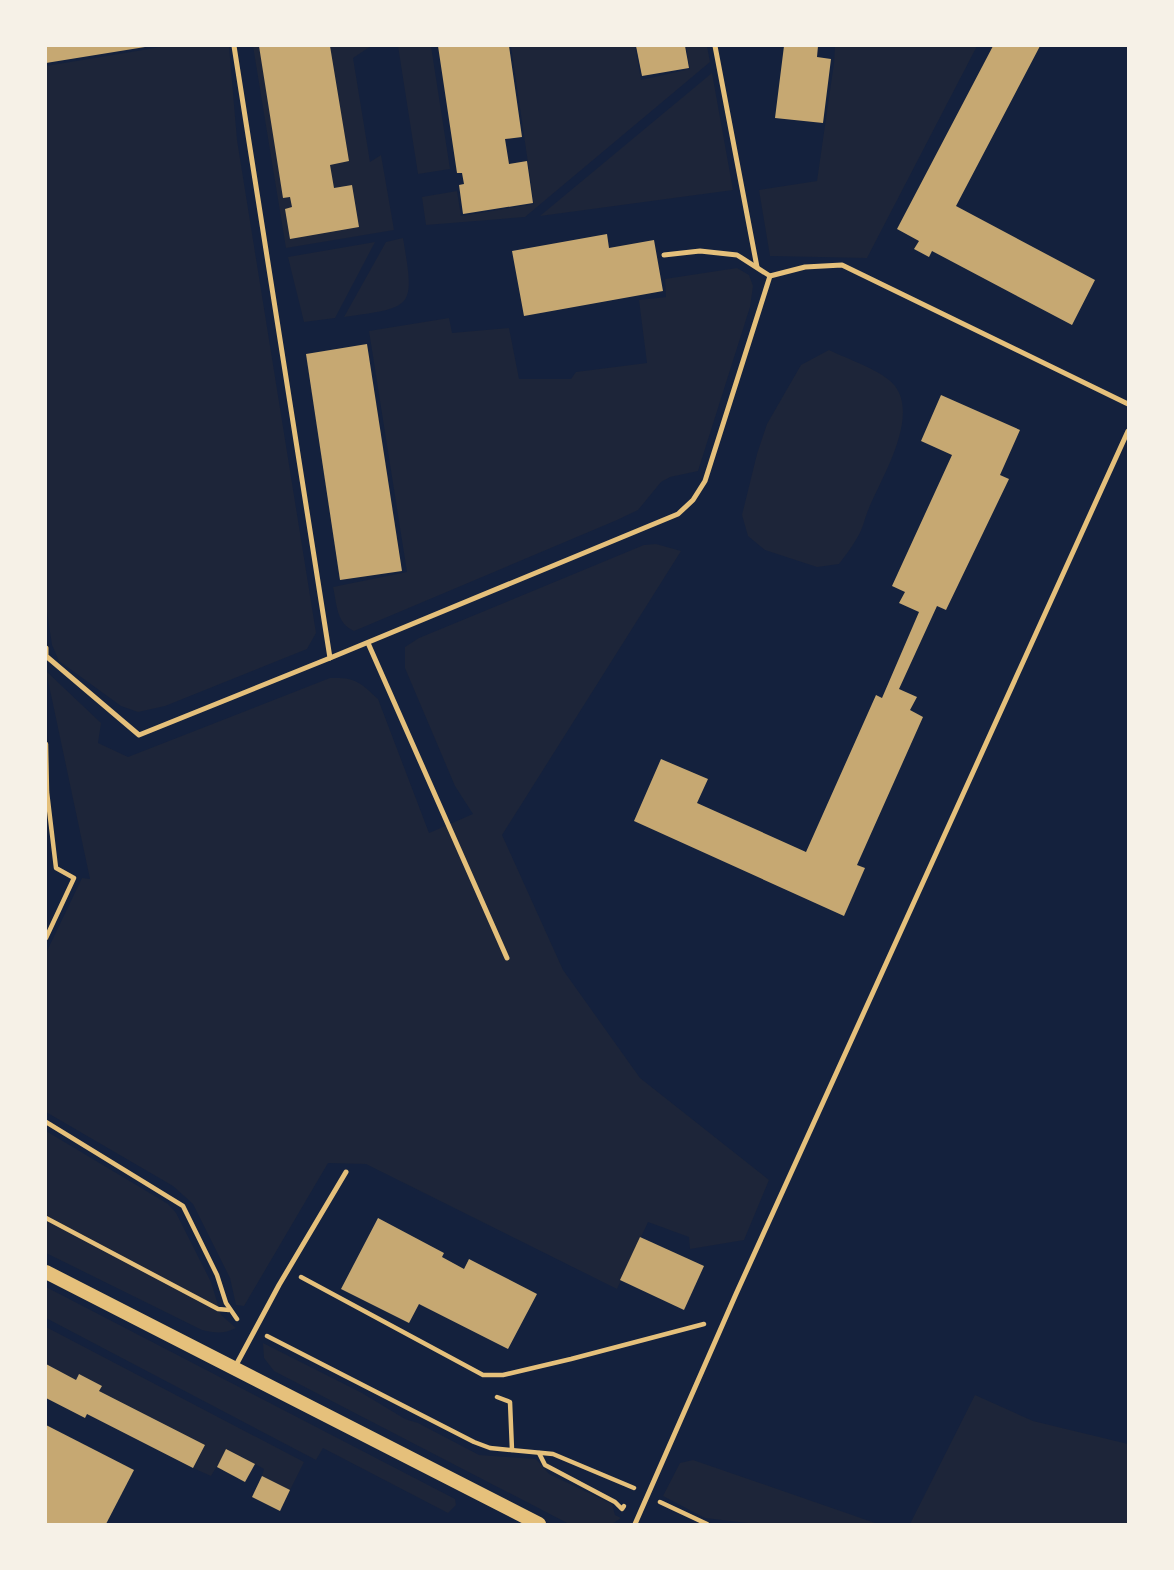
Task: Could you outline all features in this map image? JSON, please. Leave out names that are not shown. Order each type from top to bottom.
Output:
[{"type":"main road","points":[[46,1272],[537,1524]]},
{"type":"lane","points":[[234,46],[330,658]]},
{"type":"lane","points":[[715,46],[757,267]]},
{"type":"lane","points":[[664,255],[700,251],[737,255],[770,275],[805,267],[842,265],[1129,404]]},
{"type":"lane","points":[[46,648],[47,656],[139,735],[678,514],[693,500],[705,481],[770,275]]},
{"type":"lane","points":[[635,1524],[741,1283],[1129,431]]},
{"type":"lane","points":[[368,643],[507,958]]},
{"type":"lane","points":[[233,1370],[346,1172]]},
{"type":"path","points":[[46,744],[47,792],[56,868],[74,878],[46,938]]},
{"type":"path","points":[[46,1122],[183,1206],[217,1275],[229,1310],[237,1319]]},
{"type":"path","points":[[46,1218],[218,1309],[229,1310]]},
{"type":"path","points":[[288,1270],[483,1375],[503,1375],[544,1366],[704,1324]]},
{"type":"path","points":[[267,1336],[474,1442],[490,1448],[553,1454],[569,1461]]},
{"type":"path","points":[[497,1396],[510,1402],[512,1450]]},
{"type":"path","points":[[539,1452],[545,1465],[615,1502],[622,1509]]},
{"type":"shaded area","points":[[167,46],[229,46],[237,140],[316,633],[307,649],[165,706],[138,712],[121,706],[59,661],[52,645],[46,605],[46,66]]},
{"type":"shaded area","points":[[253,46],[371,46],[353,58],[370,162],[381,155],[394,230],[286,248]]},
{"type":"shaded area","points":[[398,46],[431,46],[450,169],[418,174]]},
{"type":"shaded area","points":[[511,46],[635,46],[641,80],[690,69],[686,46],[707,46],[710,62],[525,217],[426,225],[422,197],[457,191],[461,216],[534,204]]},
{"type":"shaded area","points":[[835,46],[977,46],[867,258],[770,256],[759,190],[817,181]]},
{"type":"shaded area","points":[[712,73],[733,190],[540,216]]},
{"type":"shaded area","points":[[403,238],[409,279],[404,300],[397,306],[384,310],[344,317],[386,242]]},
{"type":"shaded area","points":[[375,242],[335,318],[304,322],[288,257]]},
{"type":"shaded area","points":[[737,268],[749,275],[753,286],[750,307],[698,471],[670,477],[661,482],[638,510],[617,520],[354,631],[348,628],[340,618],[333,587],[407,572],[369,331],[449,318],[452,333],[509,328],[519,379],[571,379],[576,372],[647,363],[639,300],[666,297],[665,279]]},
{"type":"shaded area","points":[[829,350],[874,370],[890,381],[901,399],[903,414],[896,447],[859,534],[839,564],[817,567],[765,550],[748,536],[742,515],[767,424],[801,365]]},
{"type":"shaded area","points":[[656,544],[681,551],[502,835],[563,970],[640,1078],[769,1180],[744,1240],[690,1249],[689,1237],[648,1222],[617,1289],[366,1164],[328,1163],[244,1306],[236,1305],[230,1278],[193,1204],[173,1186],[46,1112],[46,953],[82,878],[90,879],[46,671],[101,723],[98,743],[128,757],[330,678],[346,678],[357,682],[378,699],[429,833],[473,814],[455,786],[405,668],[405,647],[419,638],[644,545]]},
{"type":"shaded area","points":[[46,1131],[168,1204],[176,1213],[211,1282],[221,1315],[236,1328],[219,1332],[202,1330],[46,1253]]},
{"type":"shaded area","points":[[46,1287],[455,1499],[456,1505],[448,1513],[323,1448],[316,1460],[46,1318]]},
{"type":"shaded area","points":[[46,1327],[304,1462],[290,1490],[262,1476],[264,1469],[227,1449],[211,1476],[193,1468],[205,1445],[99,1391],[101,1386],[80,1375],[76,1380],[46,1364]]},
{"type":"shaded area","points":[[263,1343],[362,1393],[405,1419],[479,1455],[536,1459],[549,1474],[612,1504],[615,1515],[621,1518],[612,1524],[569,1524],[274,1371],[264,1358]]},
{"type":"shaded area","points":[[975,1395],[1033,1421],[1128,1444],[1128,1524],[910,1524]]},
{"type":"shaded area","points":[[693,1460],[878,1524],[756,1524],[705,1518],[663,1496],[680,1463]]},
{"type":"building","points":[[46,46],[145,46],[145,47],[46,63]]},
{"type":"building","points":[[259,46],[330,46],[349,161],[330,165],[334,188],[352,185],[359,227],[290,239],[285,209],[292,207],[290,197],[283,198]]},
{"type":"building","points":[[438,46],[509,46],[522,137],[505,139],[509,164],[527,161],[533,203],[463,214],[459,185],[464,184],[462,173],[457,173]]},
{"type":"building","points":[[636,46],[685,46],[689,68],[642,76]]},
{"type":"building","points":[[784,46],[818,46],[817,57],[831,59],[823,123],[775,118]]},
{"type":"building","points":[[993,46],[1040,46],[956,206],[1095,280],[1072,325],[932,251],[929,257],[914,249],[919,241],[897,229]]},
{"type":"building","points":[[607,234],[609,248],[654,240],[663,291],[524,316],[512,251]]},
{"type":"building","points":[[367,344],[402,571],[340,580],[306,354]]},
{"type":"building","points":[[941,395],[1020,430],[1000,475],[1009,479],[946,610],[937,606],[899,689],[917,697],[910,710],[923,717],[857,865],[865,868],[844,916],[634,821],[661,759],[708,779],[697,803],[806,852],[876,695],[882,698],[919,612],[899,603],[905,592],[892,586],[952,455],[921,441]]},
{"type":"building","points":[[378,1218],[444,1253],[442,1257],[464,1269],[469,1259],[537,1294],[508,1349],[419,1304],[409,1323],[341,1289]]},
{"type":"building","points":[[640,1237],[704,1266],[684,1310],[620,1280]]},
{"type":"building","points":[[46,1364],[76,1380],[79,1374],[102,1386],[99,1391],[205,1445],[193,1468],[87,1414],[85,1418],[46,1398]]},
{"type":"building","points":[[46,1425],[134,1470],[106,1524],[46,1524]]},
{"type":"building","points":[[226,1449],[255,1464],[245,1482],[217,1467]]},
{"type":"building","points":[[262,1476],[290,1490],[280,1511],[252,1497]]}]
